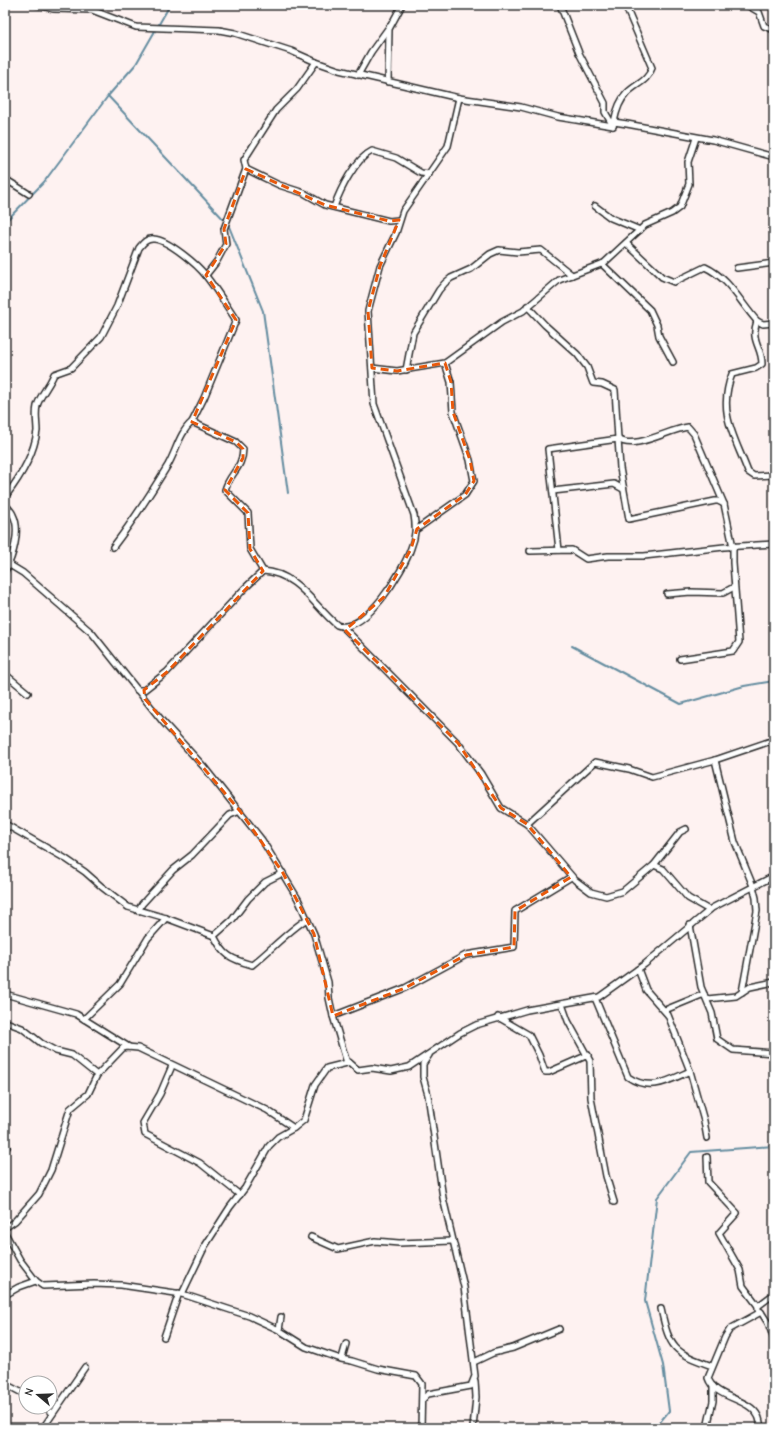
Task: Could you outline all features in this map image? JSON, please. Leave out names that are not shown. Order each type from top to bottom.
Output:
[{"type":"street","points":[[38,5],[53,10],[93,8],[136,27],[219,30],[235,33],[291,51],[316,62],[358,75],[388,82],[459,98],[521,107],[558,117],[713,140],[774,157]]},
{"type":"street","points":[[358,75],[370,52],[390,25],[402,5]]},
{"type":"street","points":[[560,5],[576,47],[604,103],[605,112],[613,124]]},
{"type":"street","points":[[613,124],[620,102],[633,88],[649,77],[652,68],[624,5]]},
{"type":"street","points":[[747,5],[759,12],[764,26],[774,30]]},
{"type":"street","points":[[388,82],[387,41],[390,25]]},
{"type":"street","points":[[206,275],[218,260],[226,244],[224,229],[246,169],[244,160],[272,116],[287,97],[297,89],[316,62]]},
{"type":"street","points":[[343,627],[351,626],[368,613],[384,597],[411,549],[416,529],[414,515],[374,404],[368,311],[380,266],[396,234],[399,220],[403,211],[448,146],[459,98]]},
{"type":"street","points":[[372,368],[406,370],[445,364],[502,322],[523,311],[552,285],[572,275],[602,264],[651,221],[672,213],[680,207],[689,184],[688,162],[696,138]]},
{"type":"street","points":[[334,207],[339,192],[345,182],[362,159],[372,151],[396,158],[422,172],[429,174]]},
{"type":"street","points":[[246,169],[279,185],[304,193],[325,205],[390,221],[399,220]]},
{"type":"street","points":[[5,179],[29,194]]},
{"type":"street","points":[[595,206],[611,218],[640,230]]},
{"type":"street","points":[[5,497],[18,480],[30,452],[36,432],[36,407],[54,374],[71,368],[101,337],[117,306],[139,248],[146,240],[154,238],[171,246],[189,258],[206,275],[236,320],[204,398],[192,422],[186,428],[179,444],[154,487],[113,548]]},
{"type":"street","points":[[626,243],[662,277],[674,282],[705,267],[711,270],[730,286],[757,321],[763,324],[774,323]]},
{"type":"street","points":[[406,370],[413,333],[438,290],[451,278],[471,269],[490,254],[499,250],[518,252],[540,250],[572,275]]},
{"type":"street","points":[[602,264],[650,310],[657,325],[659,336],[673,362]]},
{"type":"street","points":[[737,268],[773,264]]},
{"type":"street","points":[[527,306],[544,325],[577,354],[587,367],[593,383],[602,384],[615,390],[620,468],[629,519],[715,501],[724,504]]},
{"type":"street","points":[[757,321],[754,332],[756,346],[762,359],[762,364],[756,368],[732,374],[728,384],[726,416],[732,436],[748,472],[754,476],[774,475]]},
{"type":"street","points":[[416,529],[465,495],[472,488],[474,482],[470,460],[453,412],[451,382],[445,364]]},
{"type":"street","points":[[192,422],[236,442],[242,449],[243,458],[226,482],[225,490],[248,513],[250,549],[263,571],[276,574],[297,585],[317,603],[332,621],[343,627],[458,743],[481,774],[501,808],[527,824],[571,877],[591,892],[606,896],[623,891],[654,865],[680,832],[686,829]]},
{"type":"street","points":[[559,550],[548,449],[618,439],[628,443],[652,438],[684,427],[690,428],[716,481],[724,504],[733,547],[734,587],[740,642],[738,647],[733,651],[680,659]]},
{"type":"street","points":[[553,491],[614,484],[623,490]]},
{"type":"street","points":[[5,504],[13,515],[16,532],[5,571]]},
{"type":"street","points":[[530,552],[572,550],[586,559],[608,556],[644,556],[774,544]]},
{"type":"street","points":[[7,564],[23,573],[92,633],[137,690],[240,811],[262,840],[283,873],[314,934],[328,982],[329,998],[333,1016],[347,1063]]},
{"type":"street","points":[[137,690],[144,690],[167,672],[244,589],[263,571]]},
{"type":"street","points":[[667,594],[691,592],[723,593],[734,587]]},
{"type":"street","points":[[5,674],[28,693]]},
{"type":"street","points":[[144,690],[145,699]]},
{"type":"street","points":[[527,824],[595,762],[629,769],[652,777],[714,760],[774,740]]},
{"type":"street","points":[[714,760],[735,842],[753,886],[757,911],[742,992]]},
{"type":"street","points":[[138,911],[142,904],[173,870],[184,863],[230,815],[240,811]]},
{"type":"street","points":[[5,824],[66,859],[85,872],[121,903],[138,911],[166,918],[214,936],[221,951],[237,961],[252,965],[272,949],[292,929],[307,919]]},
{"type":"street","points":[[654,865],[664,869],[688,898],[709,910]]},
{"type":"street","points":[[214,936],[232,920],[248,898],[265,882],[283,873]]},
{"type":"street","points":[[164,1337],[181,1294],[205,1246],[240,1195],[269,1146],[278,1137],[294,1128],[304,1120],[315,1085],[327,1068],[349,1062],[358,1070],[372,1068],[390,1071],[409,1067],[460,1033],[498,1017],[596,998],[608,992],[638,969],[709,910],[774,876]]},
{"type":"street","points":[[333,1016],[405,988],[466,955],[514,947],[515,911],[571,877]]},
{"type":"street","points":[[84,1019],[120,984],[148,938],[166,918]]},
{"type":"street","points":[[690,925],[701,987],[712,1013],[715,1035],[719,1042],[733,1050],[774,1053]]},
{"type":"street","points":[[638,969],[646,990],[655,1002],[665,1010],[690,1071],[704,1121],[707,1138]]},
{"type":"street","points":[[665,1010],[705,996],[736,996],[750,988],[774,982]]},
{"type":"street","points":[[5,994],[54,1006],[76,1014],[131,1048]]},
{"type":"street","points":[[596,998],[628,1077],[638,1084],[653,1084],[663,1083],[690,1071]]},
{"type":"street","points":[[562,1004],[568,1021],[588,1055],[592,1068],[591,1098],[606,1176],[614,1202]]},
{"type":"street","points":[[498,1017],[529,1035],[545,1072],[549,1072],[588,1055]]},
{"type":"street","points":[[6,1022],[22,1028],[41,1043],[56,1051],[72,1055],[97,1075]]},
{"type":"street","points":[[5,1228],[15,1221],[39,1194],[51,1170],[70,1109],[88,1094],[97,1075],[123,1048],[127,1046],[131,1048],[138,1048],[172,1066],[267,1110],[294,1128]]},
{"type":"street","points":[[430,1052],[423,1064],[423,1077],[428,1095],[443,1198],[464,1287],[474,1362],[476,1401],[473,1428]]},
{"type":"street","points":[[172,1066],[160,1094],[143,1123],[145,1134],[200,1163],[240,1195]]},
{"type":"street","points":[[707,1157],[708,1182],[737,1214],[719,1234],[740,1270],[743,1286],[758,1306],[758,1310],[768,1323],[774,1339]]},
{"type":"street","points":[[6,1236],[36,1281],[43,1286],[94,1284],[121,1285],[181,1294],[223,1306],[279,1330],[306,1347],[341,1359],[342,1358],[378,1369],[416,1376],[422,1384],[423,1399],[421,1408],[421,1428]]},
{"type":"street","points":[[311,1237],[338,1249],[376,1241],[399,1244],[452,1241]]},
{"type":"street","points":[[5,1295],[19,1287],[36,1281]]},
{"type":"street","points":[[758,1306],[774,1294]]},
{"type":"street","points":[[661,1309],[669,1340],[677,1351],[712,1366]]},
{"type":"street","points":[[761,1312],[730,1329],[725,1337],[708,1378],[713,1386],[748,1405],[758,1416],[761,1428]]},
{"type":"street","points":[[279,1330],[281,1317]]},
{"type":"street","points":[[474,1362],[492,1353],[513,1348],[559,1329]]},
{"type":"street","points":[[342,1358],[346,1344]]},
{"type":"street","points":[[58,1405],[85,1366]]},
{"type":"street","points":[[5,1381],[7,1388],[18,1392]]},
{"type":"street","points":[[423,1399],[428,1394],[471,1386],[475,1381]]},
{"type":"street","points":[[707,1428],[713,1401],[713,1386]]},
{"type":"street","points":[[43,1428],[51,1415]]},
{"type":"highlighted area","points":[[246,169],[325,205],[389,221],[399,220],[380,266],[368,311],[372,368],[397,371],[445,363],[451,382],[453,412],[470,460],[474,481],[465,495],[417,529],[411,549],[384,597],[345,630],[458,743],[501,808],[527,824],[571,877],[515,911],[514,947],[466,955],[405,988],[333,1016],[314,934],[283,873],[240,811],[145,699],[144,690],[167,672],[263,571],[250,549],[248,513],[225,490],[243,458],[243,449],[236,442],[192,422],[236,320],[206,275],[226,244],[224,229]]},
{"type":"waterway","points":[[5,222],[44,182],[108,96],[136,64],[170,5]]},
{"type":"waterway","points":[[108,96],[228,224],[263,311],[288,493]]},
{"type":"waterway","points":[[572,646],[681,704],[744,686],[774,681]]},
{"type":"waterway","points":[[655,1428],[669,1411],[663,1365],[645,1301],[657,1198],[691,1152],[774,1146]]}]
